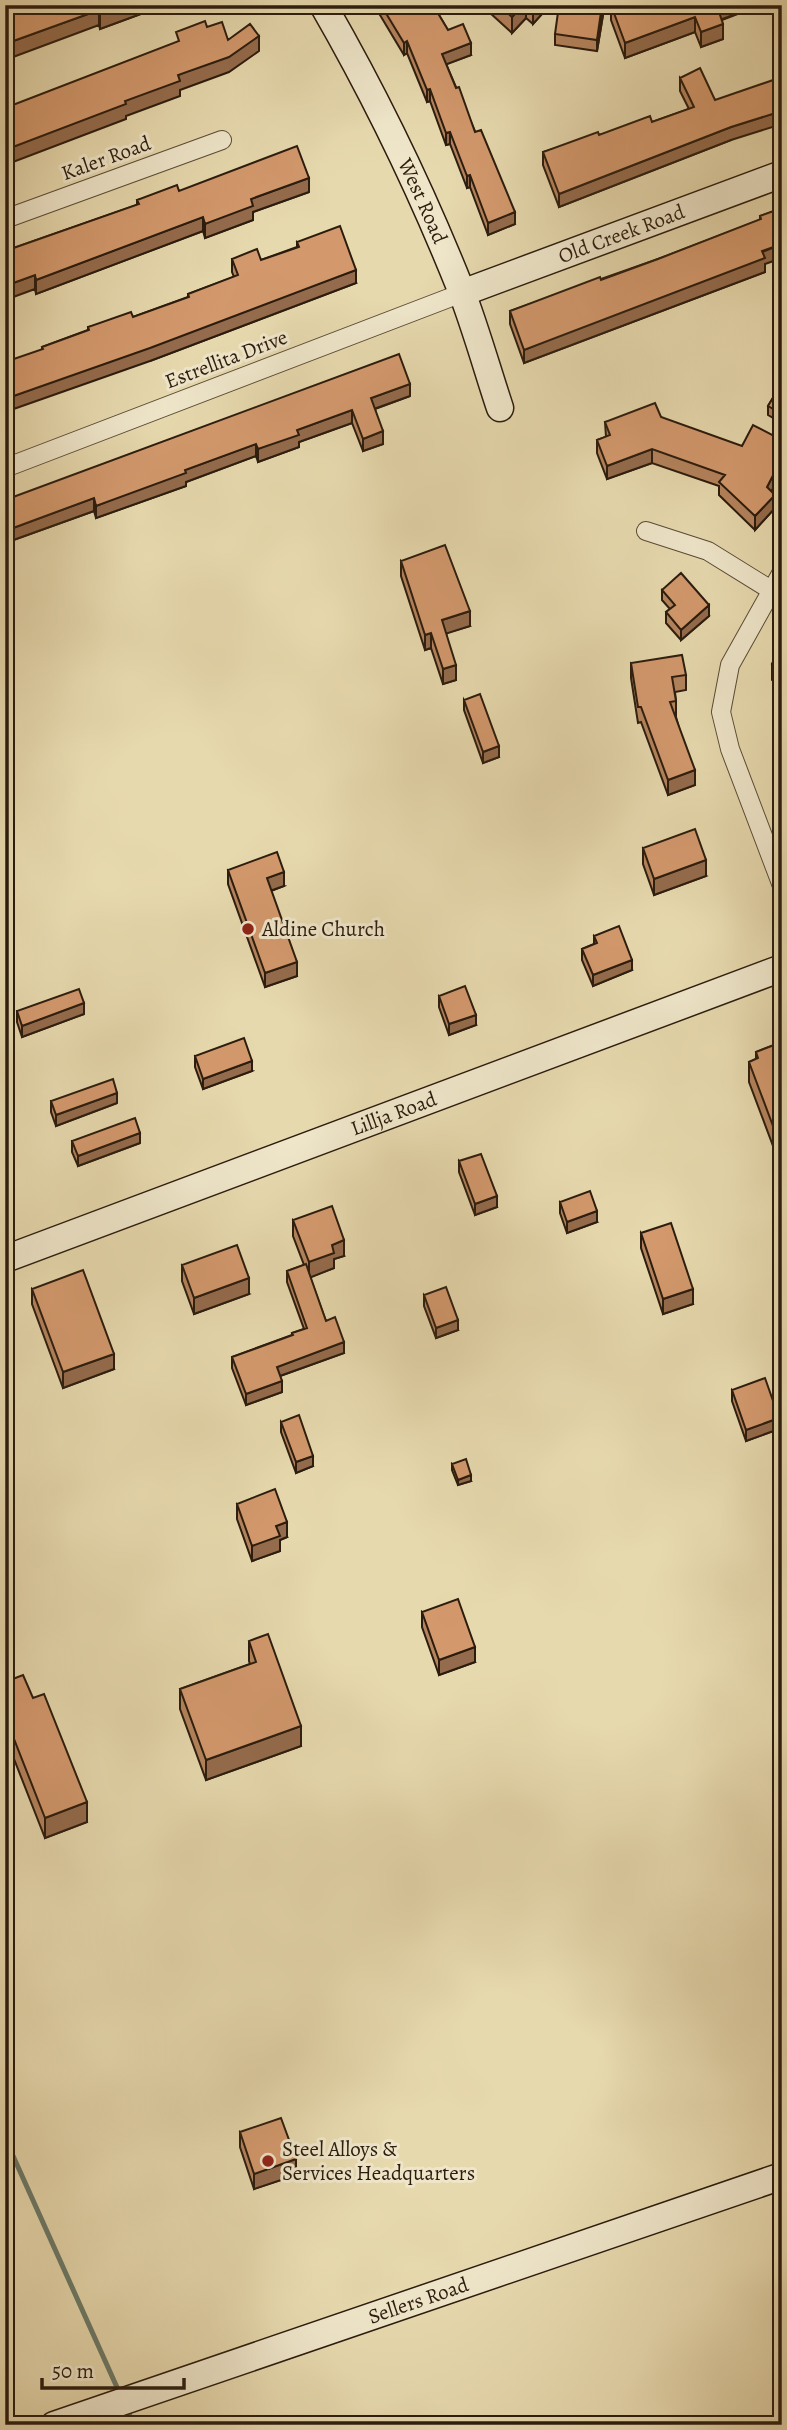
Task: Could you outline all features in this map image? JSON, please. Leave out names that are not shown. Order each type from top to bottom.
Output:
[{"type":"street","name":"West Road","points":[[323,5],[418,188],[462,293],[500,408]]},
{"type":"street","name":"Kaler Road","points":[[5,219],[222,140]]},
{"type":"street","name":"Old Creek Road","points":[[462,293],[782,174]]},
{"type":"street","name":"Estrellita Drive","points":[[5,468],[462,293]]},
{"type":"street","points":[[646,531],[708,551],[771,590]]},
{"type":"street","points":[[782,572],[730,665],[721,712],[730,749],[782,886]]},
{"type":"street","name":"Lillja Road","points":[[5,1259],[782,968]]},
{"type":"street","name":"Sellers Road","points":[[54,2425],[782,2176]]},
{"type":"building","points":[[5,5],[122,5],[100,13],[99,10],[5,44]]},
{"type":"building","points":[[381,5],[433,5],[448,30],[463,24],[471,43],[442,54],[456,88],[459,87],[475,132],[481,130],[515,212],[488,223],[470,175],[467,176],[450,132],[446,133],[430,89],[427,90],[407,41],[404,43]]},
{"type":"building","points":[[499,5],[523,5],[512,17]]},
{"type":"building","points":[[559,5],[602,5],[597,40],[555,34]]},
{"type":"building","points":[[611,5],[720,5],[717,6],[723,24],[701,32],[695,17],[625,43]]},
{"type":"building","points":[[205,21],[207,27],[222,22],[228,40],[250,24],[259,36],[229,57],[178,75],[180,81],[5,150],[5,108],[179,41],[176,32]]},
{"type":"building","points":[[700,68],[715,100],[782,77],[782,111],[731,127],[559,194],[543,152],[650,116],[652,122],[694,107],[680,78]]},
{"type":"building","points":[[297,146],[309,178],[251,199],[253,206],[205,224],[203,217],[36,280],[35,275],[5,286],[5,251],[139,204],[137,200],[177,185],[179,191]]},
{"type":"building","points":[[782,208],[782,244],[762,251],[765,258],[524,350],[510,311],[600,277],[601,280],[658,259],[761,219],[760,216]]},
{"type":"building","points":[[340,226],[356,270],[150,348],[5,399],[5,362],[89,330],[88,327],[131,312],[133,317],[189,297],[188,294],[238,275],[232,259],[257,249],[261,260],[299,247],[297,242]]},
{"type":"building","points":[[399,354],[410,384],[371,398],[383,431],[363,439],[352,410],[297,430],[299,435],[258,449],[256,444],[96,506],[94,498],[5,531],[5,500]]},
{"type":"building","points":[[782,383],[782,414],[768,406]]},
{"type":"building","points":[[655,403],[661,417],[742,446],[753,425],[782,440],[782,458],[767,487],[775,495],[755,516],[719,482],[725,475],[652,449],[607,466],[597,440],[610,435],[605,422]]},
{"type":"building","points":[[445,545],[470,611],[442,620],[456,665],[443,669],[431,633],[425,635],[401,561]]},
{"type":"building","points":[[681,573],[709,605],[681,630],[666,612],[675,605],[662,590]]},
{"type":"building","points":[[782,646],[782,670],[772,664]]},
{"type":"building","points":[[682,655],[686,675],[672,677],[676,701],[670,702],[695,770],[668,780],[641,707],[638,707],[631,663]]},
{"type":"building","points":[[782,678],[782,696],[774,692]]},
{"type":"building","points":[[480,694],[499,746],[483,752],[464,700]]},
{"type":"building","points":[[695,829],[706,860],[654,879],[643,848]]},
{"type":"building","points":[[277,852],[284,872],[267,878],[297,962],[265,973],[228,870]]},
{"type":"building","points":[[619,926],[632,960],[593,975],[582,949],[597,943],[594,936]]},
{"type":"building","points":[[465,986],[476,1015],[449,1024],[439,996]]},
{"type":"building","points":[[79,989],[84,1003],[22,1026],[17,1011]]},
{"type":"building","points":[[244,1038],[252,1061],[203,1079],[195,1056]]},
{"type":"building","points":[[782,1042],[782,1150],[749,1062],[758,1058],[756,1052]]},
{"type":"building","points":[[113,1079],[117,1093],[56,1115],[51,1101]]},
{"type":"building","points":[[135,1118],[140,1133],[78,1156],[72,1141]]},
{"type":"building","points":[[481,1154],[497,1196],[475,1204],[459,1161]]},
{"type":"building","points":[[590,1191],[597,1211],[567,1222],[560,1202]]},
{"type":"building","points":[[332,1206],[344,1240],[332,1245],[334,1253],[309,1262],[293,1220]]},
{"type":"building","points":[[671,1223],[693,1289],[663,1299],[641,1233]]},
{"type":"building","points":[[237,1245],[249,1278],[194,1298],[182,1265]]},
{"type":"building","points":[[306,1264],[326,1321],[335,1317],[344,1342],[277,1367],[282,1381],[246,1394],[232,1357],[307,1328],[287,1271]]},
{"type":"building","points":[[83,1270],[114,1354],[63,1372],[32,1289]]},
{"type":"building","points":[[446,1287],[458,1320],[436,1328],[424,1295]]},
{"type":"building","points":[[765,1378],[779,1418],[746,1430],[732,1390]]},
{"type":"building","points":[[299,1415],[313,1456],[296,1462],[281,1422]]},
{"type":"building","points":[[466,1459],[471,1475],[458,1480],[452,1464]]},
{"type":"building","points":[[275,1489],[287,1522],[276,1526],[280,1536],[252,1546],[237,1504]]},
{"type":"building","points":[[458,1599],[475,1647],[439,1660],[422,1612]]},
{"type":"building","points":[[268,1634],[301,1726],[206,1760],[180,1689],[256,1662],[249,1641]]},
{"type":"building","points":[[23,1675],[33,1698],[44,1694],[87,1802],[45,1818],[5,1716],[5,1682]]},
{"type":"building","points":[[281,2118],[296,2159],[254,2174],[240,2132]]},
{"type":"waterway","points":[[5,2138],[120,2394]]},
{"type":"waterway","points":[[127,2409],[134,2425]]},
{"type":"place","name":"Aldine Church","points":[[248,929]]},
{"type":"place","name":"Steel Alloys & Services Headquarters","points":[[268,2161]]}]
